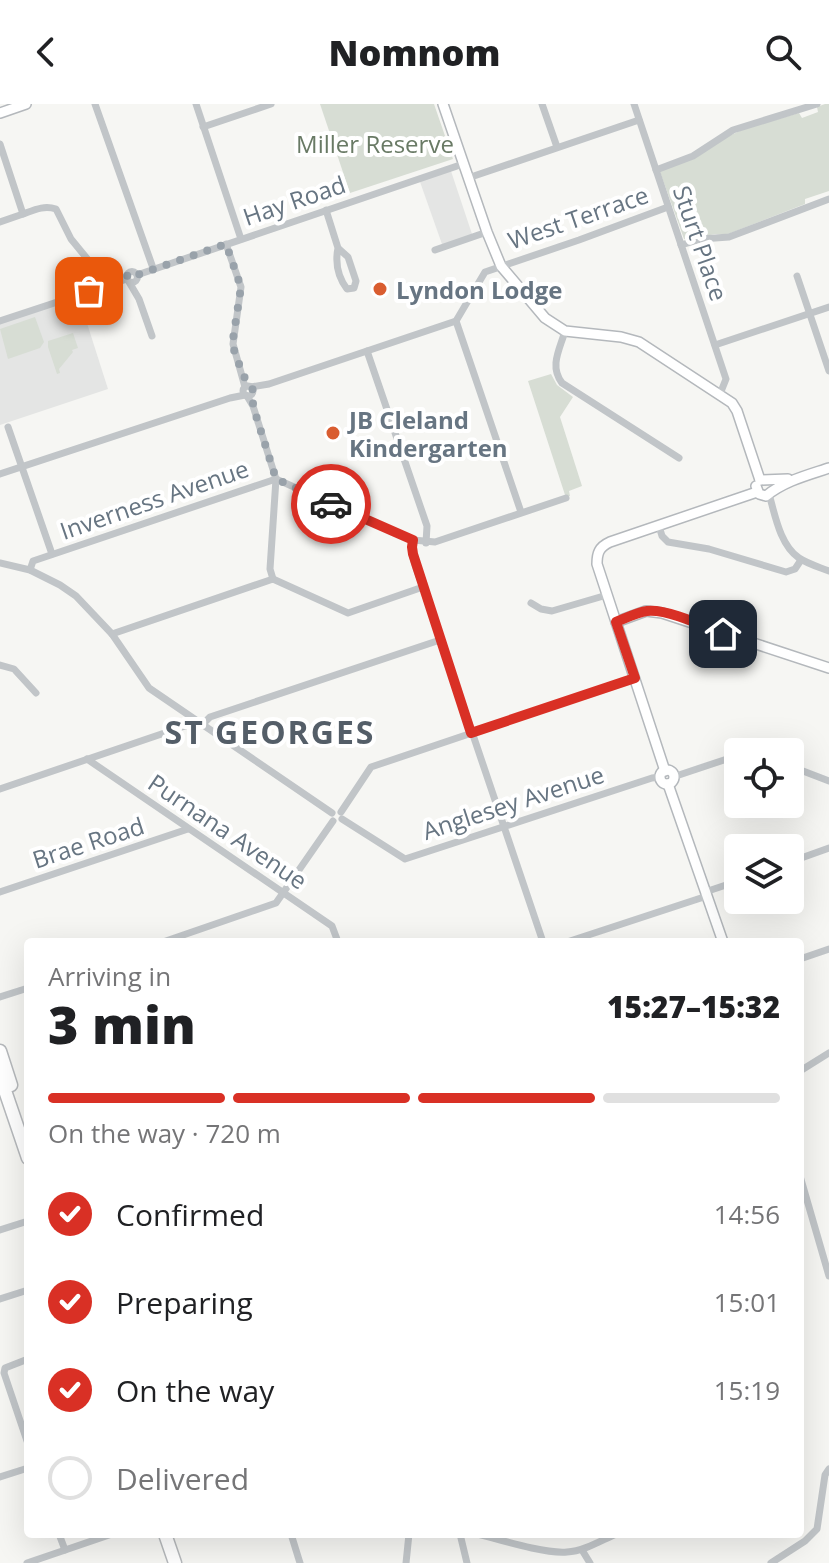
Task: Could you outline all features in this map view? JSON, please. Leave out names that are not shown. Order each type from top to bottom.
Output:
[{"type":"highway","points":[[0,1051],[24,1129]]},
{"type":"highway","points":[[0,1076],[24,1129]]},
{"type":"highway","points":[[158,1538],[167,1563]]},
{"type":"highway","points":[[166,1538],[175,1563]]},
{"type":"street","points":[[0,113],[26,104]]},
{"type":"street","points":[[95,104],[153,268]]},
{"type":"street","points":[[196,104],[241,239]]},
{"type":"street","points":[[203,127],[271,104]]},
{"type":"street","points":[[443,104],[501,266],[545,318],[565,331],[639,342],[732,403],[768,487],[781,535],[801,560],[829,571]]},
{"type":"street","points":[[542,104],[557,147]]},
{"type":"street","name":"Sturt Place","points":[[634,104],[726,379],[720,394]]},
{"type":"street","points":[[656,170],[693,156],[733,130],[817,104]]},
{"type":"street","points":[[468,178],[639,120]]},
{"type":"street","points":[[0,144],[23,214]]},
{"type":"street","name":"Hay Road","points":[[0,321],[133,279],[153,268],[463,164]]},
{"type":"street","points":[[681,245],[701,239],[729,237],[829,199]]},
{"type":"street","name":"West Terrace","points":[[501,266],[668,207]]},
{"type":"street","points":[[0,222],[42,208],[56,209],[71,239],[106,286]]},
{"type":"street","points":[[326,210],[338,248],[335,262],[343,286],[354,288],[356,281],[348,257],[338,248]]},
{"type":"street","points":[[435,250],[487,232]]},
{"type":"street","points":[[226,244],[241,287],[234,350],[276,479],[270,569],[273,579]]},
{"type":"street","points":[[0,474],[456,321],[485,272],[501,266]]},
{"type":"street","points":[[797,276],[829,371]]},
{"type":"street","points":[[133,279],[152,336]]},
{"type":"street","points":[[715,345],[829,307]]},
{"type":"street","points":[[456,321],[521,512]]},
{"type":"street","points":[[565,331],[554,368],[562,383],[679,458]]},
{"type":"street","points":[[367,351],[427,526],[426,543]]},
{"type":"street","points":[[8,427],[52,554]]},
{"type":"street","points":[[722,938],[607,595],[597,564],[597,553],[610,542],[757,492],[761,495],[768,487],[829,468]]},
{"type":"street","name":"Inverness Avenue","points":[[30,570],[33,561],[276,479],[426,543],[566,498]]},
{"type":"street","points":[[659,526],[668,542],[709,549],[786,572],[795,569],[801,560]]},
{"type":"street","points":[[413,540],[413,554],[440,640],[542,938]]},
{"type":"street","name":"Anglesey Avenue","points":[[0,563],[30,570],[76,596],[112,634],[149,688],[405,859],[652,778],[667,777],[724,760]]},
{"type":"street","points":[[112,634],[273,579],[348,613],[423,587]]},
{"type":"street","points":[[531,603],[548,611],[560,610],[607,595]]},
{"type":"street","points":[[616,622],[646,611],[662,613],[829,668]]},
{"type":"street","points":[[202,725],[210,717],[440,640]]},
{"type":"street","points":[[0,665],[14,669],[36,693]]},
{"type":"street","points":[[175,938],[276,903],[371,767],[635,678]]},
{"type":"street","points":[[0,789],[185,726],[193,719]]},
{"type":"street","name":"Purnana Avenue","points":[[87,759],[332,926],[336,938]]},
{"type":"street","points":[[804,771],[829,781]]},
{"type":"street","name":"Brae Road","points":[[0,892],[188,829]]},
{"type":"street","points":[[804,857],[829,848]]},
{"type":"street","points":[[579,938],[724,887]]},
{"type":"street","points":[[804,958],[829,949]]},
{"type":"street","points":[[0,997],[24,989]]},
{"type":"street","points":[[804,1069],[829,1053]]},
{"type":"street","points":[[804,1192],[829,1276]]},
{"type":"street","points":[[0,1230],[24,1222]]},
{"type":"street","points":[[0,1299],[24,1291]]},
{"type":"street","points":[[24,1361],[5,1368],[4,1373],[24,1432]]},
{"type":"street","points":[[0,1394],[10,1391]]},
{"type":"street","points":[[0,1477],[24,1469]]},
{"type":"street","points":[[771,1563],[805,1541],[817,1529],[825,1475],[829,1469]]},
{"type":"street","points":[[60,1538],[65,1550]]},
{"type":"street","points":[[27,1563],[100,1538]]},
{"type":"street","points":[[292,1538],[300,1563]]},
{"type":"street","points":[[406,1563],[409,1538]]},
{"type":"street","points":[[461,1538],[467,1563]]},
{"type":"street","points":[[494,1538],[565,1553],[582,1550],[608,1538]]},
{"type":"street","points":[[582,1550],[590,1563]]},
{"type":"shaded area","points":[[450,168],[473,237],[443,247],[419,179]]},
{"type":"shaded area","points":[[78,295],[108,389],[0,425],[0,321]]},
{"type":"green space","name":"Miller Reserve","points":[[320,104],[434,104],[453,159],[350,193]]},
{"type":"green space","points":[[829,104],[829,191],[805,199],[805,204],[728,234],[684,239],[659,169],[695,158],[744,129],[799,113],[802,118],[818,112],[817,107]]},
{"type":"green space","points":[[35,317],[44,342],[40,348],[8,359],[0,329]]},
{"type":"green space","points":[[73,333],[78,348],[72,350],[57,374],[48,341]]},
{"type":"green space","points":[[551,374],[557,385],[573,397],[560,417],[582,486],[569,491],[570,496],[566,498],[528,381]]},
{"type":"way so far","points":[[89,291],[127,279],[129,272],[137,275],[226,244],[241,287],[234,350],[243,375],[253,390],[253,406],[276,479],[331,504]]},
{"type":"place","name":"Lyndon Lodge","points":[[380,289]]},
{"type":"place","name":"JB Cleland Kindergarten","points":[[333,433]]},
{"type":"district","name":"ST GEORGES","points":[[270,731]]},
{"type":"route","points":[[331,504],[413,540],[413,554],[471,733],[635,678],[616,622],[646,611],[681,618],[723,634]]}]
